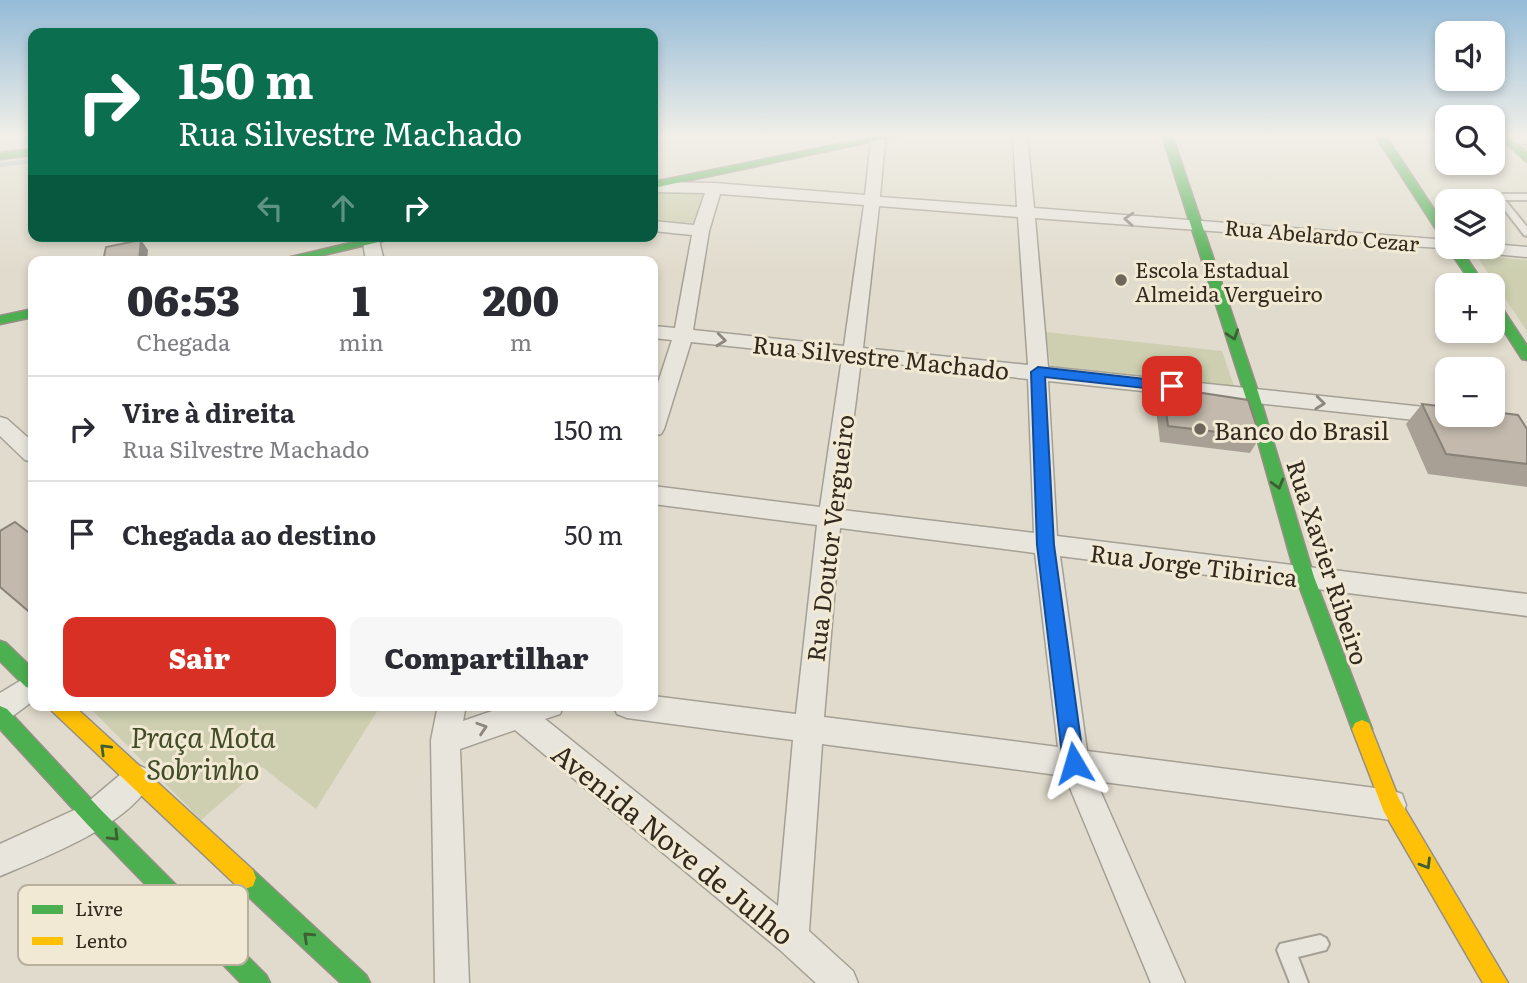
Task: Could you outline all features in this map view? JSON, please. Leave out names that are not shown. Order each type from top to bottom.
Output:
[{"type":"street","points":[[658,185],[677,181]]},
{"type":"street","name":"Rua Doutor Vergueiro","points":[[792,938],[808,730],[830,517],[877,181]]},
{"type":"street","points":[[1024,181],[1038,372],[1046,545],[1074,763],[1168,983]]},
{"type":"street","name":"Rua Xavier Ribeiro","points":[[1182,181],[1252,395],[1305,578],[1391,805],[1496,983]]},
{"type":"street","points":[[1410,181],[1435,219]]},
{"type":"street","points":[[658,186],[1027,212]]},
{"type":"street","points":[[658,414],[683,336],[701,231],[714,188]]},
{"type":"street","name":"Rua Abelardo Cezar","points":[[1027,212],[1435,244]]},
{"type":"street","points":[[658,227],[701,231]]},
{"type":"street","points":[[300,256],[358,242]]},
{"type":"street","points":[[1505,249],[1527,251]]},
{"type":"street","points":[[0,320],[28,314]]},
{"type":"street","points":[[1505,323],[1527,356]]},
{"type":"street","name":"Rua Silvestre Machado","points":[[658,333],[1435,415]]},
{"type":"street","points":[[0,424],[28,449]]},
{"type":"street","name":"Rua Jorge Tibirica","points":[[658,496],[1527,605]]},
{"type":"street","points":[[0,649],[28,678]]},
{"type":"street","points":[[0,709],[28,687]]},
{"type":"street","points":[[658,709],[1391,805]]},
{"type":"street","points":[[22,738],[57,711]]},
{"type":"street","points":[[68,711],[137,779],[358,983]]},
{"type":"street","points":[[451,711],[445,740],[452,983]]},
{"type":"street","points":[[445,740],[512,711]]},
{"type":"street","name":"Avenida Nove de Julho","points":[[512,711],[792,938],[841,983]]},
{"type":"street","points":[[0,715],[161,885]]},
{"type":"street","points":[[0,860],[94,817],[137,779]]},
{"type":"street","points":[[240,965],[258,983]]},
{"type":"lane","points":[[1527,197],[1503,197],[1501,201],[1527,233]]},
{"type":"lane","points":[[1299,983],[1286,950],[1320,944]]},
{"type":"green space","points":[[686,191],[704,195],[694,223],[658,220],[658,194]]},
{"type":"green space","points":[[1479,260],[1527,260],[1527,331],[1505,298],[1505,273],[1488,273]]},
{"type":"green space","points":[[1045,332],[1222,351],[1235,389],[1051,367]]},
{"type":"green space","name":"Praça Mota Sobrinho","points":[[93,711],[377,711],[316,809],[262,767],[201,820]]},
{"type":"building","points":[[141,242],[139,256],[104,256],[106,247]]},
{"type":"building","points":[[1163,387],[1248,400],[1260,437],[1168,426]]},
{"type":"building","points":[[1422,404],[1435,406],[1435,427],[1505,427],[1505,413],[1518,415],[1527,429],[1527,464],[1446,454]]},
{"type":"building","points":[[15,522],[28,532],[28,611],[0,587],[0,531]]},
{"type":"traffic: fast","points":[[658,184],[673,181]]},
{"type":"traffic: fast","points":[[1182,181],[1252,395],[1305,577],[1362,729]]},
{"type":"traffic: fast","points":[[1410,181],[1435,219]]},
{"type":"traffic: fast","points":[[304,256],[370,242]]},
{"type":"traffic: fast","points":[[1461,259],[1471,273]]},
{"type":"traffic: fast","points":[[0,320],[28,314]]},
{"type":"traffic: fast","points":[[1505,323],[1527,356]]},
{"type":"traffic: fast","points":[[0,649],[28,676]]},
{"type":"traffic: fast","points":[[0,715],[161,885]]},
{"type":"traffic: fast","points":[[245,878],[358,983]]},
{"type":"traffic: fast","points":[[240,965],[258,983]]},
{"type":"traffic: slow","points":[[65,711],[245,878]]},
{"type":"traffic: slow","points":[[1362,729],[1391,805],[1496,983]]},
{"type":"place","name":"Escola Estadual Almeida Vergueiro","points":[[1121,280]]},
{"type":"place","name":"Banco do Brasil","points":[[1200,429]]},
{"type":"route","points":[[1074,763],[1046,545],[1038,372],[1172,386]]}]
